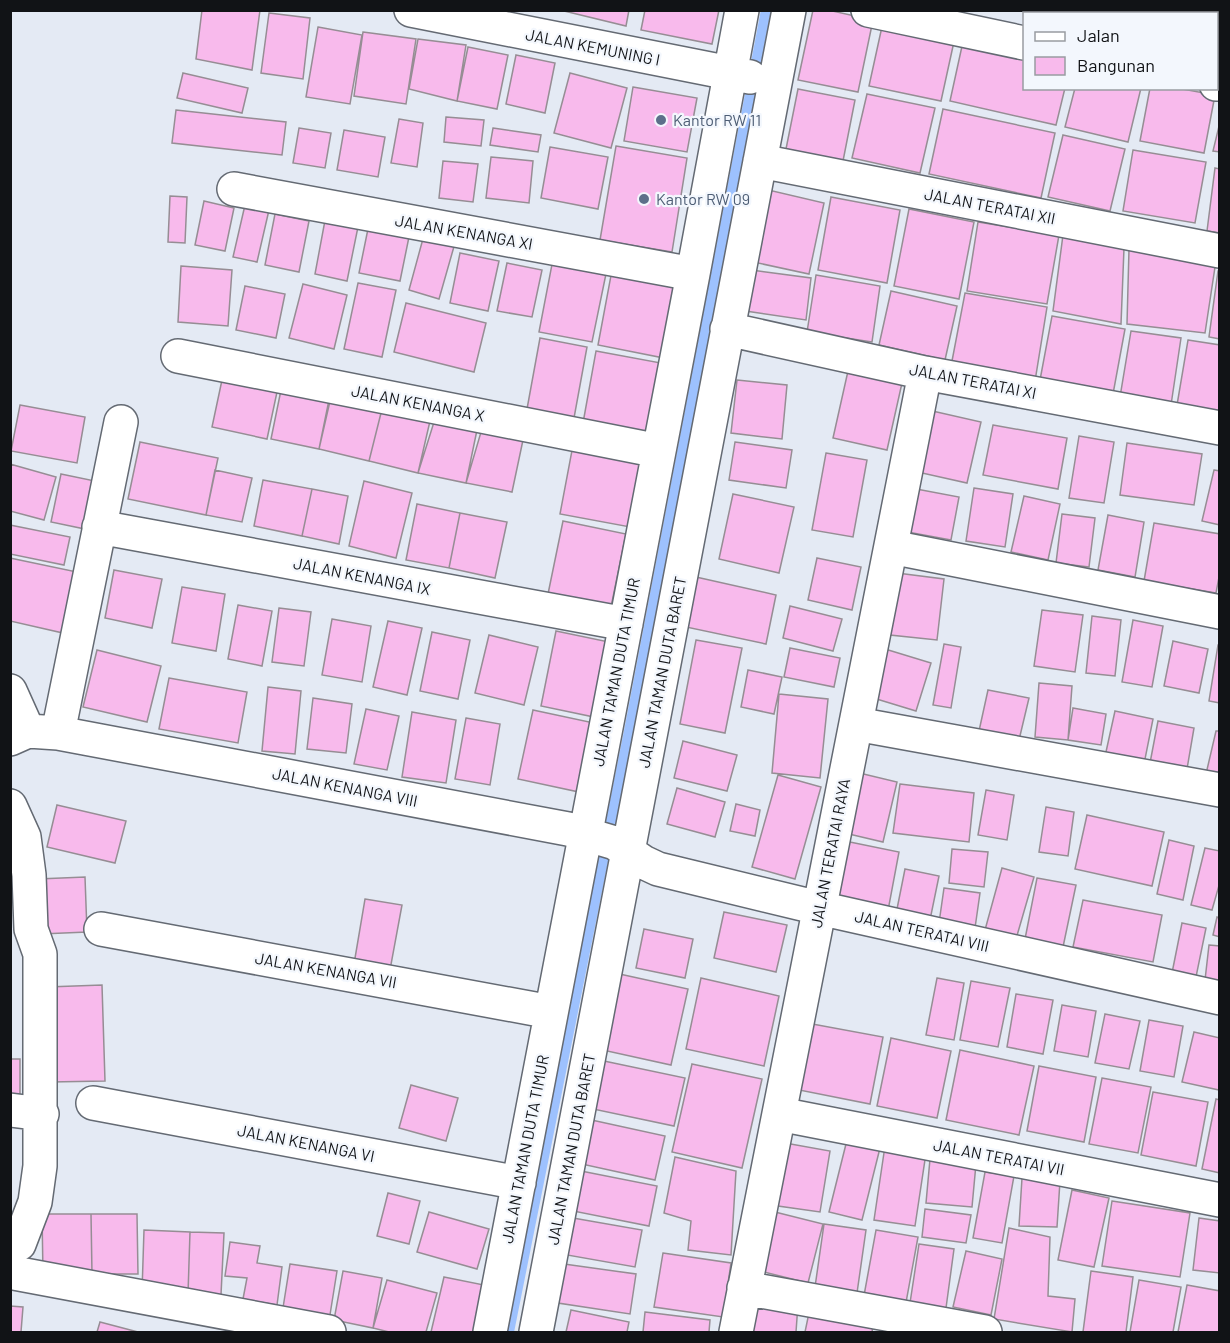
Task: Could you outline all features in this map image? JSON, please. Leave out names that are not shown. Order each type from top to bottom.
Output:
[{"type":"street","name":"JALAN KEMUNING I","points":[[411,10],[539,23],[750,77]]},
{"type":"street","name":"JALAN TAMAN DUTA TIMUR","points":[[490,1332],[551,1012],[605,842],[626,624],[693,274],[750,77],[742,10]]},
{"type":"street","name":"JALAN TAMAN DUTA BARET","points":[[536,1332],[605,842],[727,329],[760,160],[750,77],[789,10]]},
{"type":"street","points":[[868,10],[983,22],[1023,42]]},
{"type":"street","name":"JALAN TERATAI XII","points":[[760,160],[1220,251]]},
{"type":"street","name":"JALAN KENANGA XI","points":[[234,189],[693,274]]},
{"type":"street","name":"JALAN TERATAI XI","points":[[727,329],[925,373],[1220,428]]},
{"type":"street","name":"JALAN KENANGA X","points":[[178,356],[659,451]]},
{"type":"street","name":"JALAN TERATAI RAYA","points":[[736,1332],[925,373]]},
{"type":"street","points":[[32,734],[99,527],[121,422]]},
{"type":"street","name":"JALAN KENANGA IX","points":[[99,527],[626,624]]},
{"type":"street","points":[[891,547],[1220,612]]},
{"type":"street","points":[[10,691],[32,734]]},
{"type":"street","points":[[856,723],[1220,790]]},
{"type":"street","name":"JALAN KENANGA VIII","points":[[32,734],[556,827],[605,842]]},
{"type":"street","points":[[10,806],[24,837],[29,875],[31,929],[40,954],[26,1112],[40,1166],[37,1194],[17,1258],[288,1329],[329,1332]]},
{"type":"street","name":"JALAN TERATAI VIII","points":[[605,842],[658,869],[819,908],[1220,998]]},
{"type":"street","name":"JALAN KENANGA VII","points":[[101,929],[551,1012]]},
{"type":"street","name":"JALAN KENANGA VI","points":[[93,1103],[519,1183]]},
{"type":"street","name":"JALAN TERATAI VII","points":[[779,1114],[1220,1200]]},
{"type":"street","points":[[744,1288],[985,1332]]},
{"type":"building","points":[[202,10],[260,10],[252,70],[196,59]]},
{"type":"building","points":[[560,10],[629,10],[626,26]]},
{"type":"building","points":[[645,10],[719,10],[712,44],[641,30]]},
{"type":"building","points":[[813,10],[828,10],[873,20],[858,92],[798,80]]},
{"type":"building","points":[[1072,10],[1131,10],[1131,12],[1072,12]]},
{"type":"building","points":[[1143,10],[1205,10],[1205,12],[1143,12]]},
{"type":"building","points":[[1220,10],[1220,38],[1218,38],[1217,12]]},
{"type":"building","points":[[269,13],[310,18],[303,79],[261,73]]},
{"type":"building","points":[[883,22],[955,37],[941,101],[869,86]]},
{"type":"building","points":[[318,27],[362,35],[350,104],[306,97]]},
{"type":"building","points":[[363,32],[416,39],[406,104],[354,96]]},
{"type":"building","points":[[964,37],[1023,51],[1023,90],[1065,90],[1056,125],[950,101]]},
{"type":"building","points":[[418,39],[466,45],[457,101],[409,89]]},
{"type":"building","points":[[468,47],[508,55],[497,109],[457,101]]},
{"type":"building","points":[[516,55],[555,63],[545,113],[506,104]]},
{"type":"building","points":[[183,73],[248,88],[242,113],[177,98]]},
{"type":"building","points":[[570,73],[627,88],[611,148],[554,133]]},
{"type":"building","name":"Kantor RW 11","points":[[633,87],[697,98],[687,152],[624,141]]},
{"type":"building","points":[[798,89],[855,100],[843,161],[786,149]]},
{"type":"building","points":[[1074,90],[1141,90],[1128,142],[1065,127]]},
{"type":"building","points":[[1150,90],[1188,90],[1215,95],[1204,153],[1140,141]]},
{"type":"building","points":[[867,94],[935,108],[920,173],[852,158]]},
{"type":"building","points":[[943,109],[1055,133],[1041,198],[929,174]]},
{"type":"building","points":[[176,110],[286,122],[282,155],[172,143]]},
{"type":"building","points":[[446,117],[484,120],[481,146],[444,142]]},
{"type":"building","points":[[399,119],[423,123],[417,167],[391,163]]},
{"type":"building","points":[[1220,122],[1220,152],[1213,151]]},
{"type":"building","points":[[299,128],[331,133],[325,168],[293,163]]},
{"type":"building","points":[[493,128],[541,135],[538,152],[490,145]]},
{"type":"building","points":[[344,130],[385,137],[378,177],[337,170]]},
{"type":"building","points":[[1063,135],[1125,149],[1110,211],[1048,197]]},
{"type":"building","name":"Kantor RW 09","points":[[616,146],[687,158],[672,252],[600,240]]},
{"type":"building","points":[[550,147],[608,157],[598,209],[541,198]]},
{"type":"building","points":[[1133,150],[1206,162],[1195,223],[1123,211]]},
{"type":"building","points":[[491,157],[533,161],[529,203],[486,198]]},
{"type":"building","points":[[443,161],[478,164],[473,202],[439,198]]},
{"type":"building","points":[[1215,168],[1220,169],[1220,233],[1207,231]]},
{"type":"building","points":[[760,188],[824,203],[809,274],[744,260]]},
{"type":"building","points":[[170,196],[187,197],[185,243],[168,242]]},
{"type":"building","points":[[831,197],[900,210],[887,283],[818,270]]},
{"type":"building","points":[[204,201],[234,208],[225,251],[195,245]]},
{"type":"building","points":[[245,205],[269,210],[257,262],[233,257]]},
{"type":"building","points":[[909,209],[974,222],[959,299],[894,286]]},
{"type":"building","points":[[275,214],[309,221],[299,272],[265,265]]},
{"type":"building","points":[[326,215],[359,222],[347,281],[315,274]]},
{"type":"building","points":[[978,222],[1059,235],[1047,304],[967,291]]},
{"type":"building","points":[[369,224],[410,232],[400,281],[359,273]]},
{"type":"building","points":[[424,235],[455,243],[439,299],[409,290]]},
{"type":"building","points":[[1063,235],[1124,248],[1121,324],[1053,311]]},
{"type":"building","points":[[1129,249],[1215,267],[1205,333],[1127,324]]},
{"type":"building","points":[[460,253],[499,261],[488,311],[450,303]]},
{"type":"building","points":[[553,259],[607,269],[592,342],[539,332]]},
{"type":"building","points":[[507,263],[542,270],[532,317],[497,311]]},
{"type":"building","points":[[181,266],[232,270],[228,326],[178,322]]},
{"type":"building","points":[[744,269],[811,278],[806,320],[739,310]]},
{"type":"building","points":[[612,270],[678,282],[664,358],[598,345]]},
{"type":"building","points":[[1218,271],[1220,271],[1220,339],[1209,337]]},
{"type":"building","points":[[816,275],[880,286],[872,342],[807,332]]},
{"type":"building","points":[[358,283],[396,290],[382,357],[344,349]]},
{"type":"building","points":[[303,284],[347,295],[334,349],[289,338]]},
{"type":"building","points":[[245,286],[285,294],[276,338],[236,330]]},
{"type":"building","points":[[891,291],[957,306],[945,360],[879,345]]},
{"type":"building","points":[[965,293],[1047,307],[1035,381],[952,361]]},
{"type":"building","points":[[406,303],[486,323],[474,372],[394,352]]},
{"type":"building","points":[[1052,316],[1125,329],[1113,394],[1040,380]]},
{"type":"building","points":[[1131,331],[1181,338],[1171,405],[1120,397]]},
{"type":"building","points":[[540,338],[587,347],[574,418],[527,409]]},
{"type":"building","points":[[1188,340],[1220,345],[1220,412],[1177,405]]},
{"type":"building","points":[[596,351],[661,363],[650,434],[583,423]]},
{"type":"building","points":[[848,371],[902,383],[887,450],[833,438]]},
{"type":"building","points":[[222,380],[277,392],[267,439],[212,427]]},
{"type":"building","points":[[737,380],[787,385],[782,439],[731,433]]},
{"type":"building","points":[[281,390],[329,400],[319,449],[271,439]]},
{"type":"building","points":[[330,401],[381,413],[369,461],[319,449]]},
{"type":"building","points":[[20,405],[85,417],[77,463],[11,451]]},
{"type":"building","points":[[382,409],[430,421],[418,473],[369,461]]},
{"type":"building","points":[[928,410],[981,422],[967,483],[913,471]]},
{"type":"building","points":[[434,422],[477,430],[466,483],[418,473]]},
{"type":"building","points":[[993,425],[1067,438],[1058,489],[983,475]]},
{"type":"building","points":[[481,432],[523,440],[512,492],[466,483]]},
{"type":"building","points":[[1079,436],[1114,442],[1104,503],[1069,498]]},
{"type":"building","points":[[140,442],[218,458],[206,515],[128,499]]},
{"type":"building","points":[[735,442],[792,450],[786,488],[729,480]]},
{"type":"building","points":[[1127,443],[1202,454],[1194,505],[1120,495]]},
{"type":"building","points":[[573,445],[643,458],[630,527],[560,514]]},
{"type":"building","points":[[826,453],[867,460],[853,537],[812,530]]},
{"type":"building","points":[[10,464],[56,477],[44,520],[10,511]]},
{"type":"building","points":[[215,470],[252,478],[242,522],[206,515]]},
{"type":"building","points":[[1214,470],[1220,471],[1220,525],[1202,521]]},
{"type":"building","points":[[61,474],[95,481],[85,529],[51,522]]},
{"type":"building","points":[[263,480],[312,489],[302,536],[254,526]]},
{"type":"building","points":[[364,481],[412,493],[396,558],[349,546]]},
{"type":"building","points":[[911,488],[959,497],[951,540],[902,531]]},
{"type":"building","points":[[974,488],[1013,494],[1005,547],[966,541]]},
{"type":"building","points":[[312,489],[348,496],[339,544],[302,536]]},
{"type":"building","points":[[733,494],[794,507],[779,573],[719,559]]},
{"type":"building","points":[[1024,496],[1060,504],[1048,560],[1011,552]]},
{"type":"building","points":[[417,504],[460,513],[449,568],[406,560]]},
{"type":"building","points":[[460,513],[507,522],[495,578],[449,568]]},
{"type":"building","points":[[1062,514],[1095,518],[1089,567],[1056,563]]},
{"type":"building","points":[[1108,515],[1144,522],[1135,577],[1098,570]]},
{"type":"building","points":[[563,521],[626,534],[611,607],[548,594]]},
{"type":"building","points":[[1154,523],[1220,534],[1220,572],[1216,593],[1144,581]]},
{"type":"building","points":[[10,525],[70,537],[64,565],[10,554]]},
{"type":"building","points":[[10,558],[77,572],[63,633],[10,621]]},
{"type":"building","points":[[817,558],[861,567],[852,610],[808,600]]},
{"type":"building","points":[[114,570],[162,579],[152,628],[105,618]]},
{"type":"building","points":[[897,573],[944,579],[937,640],[890,635]]},
{"type":"building","points":[[696,577],[776,595],[766,644],[686,627]]},
{"type":"building","points":[[182,587],[225,594],[216,651],[172,643]]},
{"type":"building","points":[[238,605],[272,611],[262,666],[228,659]]},
{"type":"building","points":[[790,606],[842,619],[833,651],[783,638]]},
{"type":"building","points":[[279,608],[311,612],[304,666],[272,662]]},
{"type":"building","points":[[1042,610],[1083,615],[1075,672],[1034,666]]},
{"type":"building","points":[[1092,616],[1121,620],[1115,676],[1086,673]]},
{"type":"building","points":[[332,619],[371,626],[362,682],[322,675]]},
{"type":"building","points":[[1133,620],[1163,626],[1152,687],[1122,682]]},
{"type":"building","points":[[388,621],[422,628],[407,695],[373,687]]},
{"type":"building","points":[[556,631],[609,642],[594,717],[541,706]]},
{"type":"building","points":[[432,632],[470,640],[458,699],[420,691]]},
{"type":"building","points":[[489,635],[538,647],[524,705],[475,693]]},
{"type":"building","points":[[696,640],[742,648],[725,733],[680,724]]},
{"type":"building","points":[[1173,641],[1208,649],[1199,693],[1164,686]]},
{"type":"building","points":[[944,644],[961,647],[951,708],[933,705]]},
{"type":"building","points":[[1218,645],[1220,645],[1220,703],[1209,701]]},
{"type":"building","points":[[790,648],[840,658],[834,687],[784,677]]},
{"type":"building","points":[[885,649],[931,663],[916,711],[870,697]]},
{"type":"building","points":[[97,650],[161,666],[147,722],[83,707]]},
{"type":"building","points":[[748,670],[782,677],[774,714],[741,707]]},
{"type":"building","points":[[169,678],[247,692],[238,743],[159,729]]},
{"type":"building","points":[[1039,683],[1072,686],[1068,740],[1035,737]]},
{"type":"building","points":[[268,687],[301,691],[295,754],[262,751]]},
{"type":"building","points":[[988,690],[1029,698],[1019,740],[979,731]]},
{"type":"building","points":[[779,694],[828,699],[820,778],[772,773]]},
{"type":"building","points":[[313,698],[352,704],[346,753],[307,749]]},
{"type":"building","points":[[1073,708],[1106,714],[1101,745],[1068,740]]},
{"type":"building","points":[[366,709],[399,716],[387,770],[354,764]]},
{"type":"building","points":[[533,710],[594,723],[579,792],[518,779]]},
{"type":"building","points":[[1115,711],[1153,719],[1143,769],[1104,761]]},
{"type":"building","points":[[412,712],[456,720],[446,783],[402,777]]},
{"type":"building","points":[[466,718],[500,724],[490,785],[455,779]]},
{"type":"building","points":[[1158,721],[1194,728],[1187,769],[1150,763]]},
{"type":"building","points":[[1216,731],[1220,731],[1220,777],[1206,774]]},
{"type":"building","points":[[683,741],[737,755],[727,791],[674,778]]},
{"type":"building","points":[[851,771],[897,782],[883,842],[836,831]]},
{"type":"building","points":[[778,775],[821,787],[795,879],[752,867]]},
{"type":"building","points":[[900,784],[974,793],[969,842],[893,833]]},
{"type":"building","points":[[677,788],[725,802],[715,837],[667,824]]},
{"type":"building","points":[[986,790],[1014,795],[1007,840],[978,835]]},
{"type":"building","points":[[736,804],[760,810],[755,836],[730,831]]},
{"type":"building","points":[[57,805],[126,821],[115,863],[47,847]]},
{"type":"building","points":[[1046,807],[1074,812],[1068,856],[1039,852]]},
{"type":"building","points":[[1087,815],[1164,832],[1152,886],[1075,869]]},
{"type":"building","points":[[1169,840],[1194,846],[1183,900],[1157,894]]},
{"type":"building","points":[[845,841],[899,852],[887,916],[833,906]]},
{"type":"building","points":[[1205,848],[1220,851],[1220,882],[1212,910],[1191,905]]},
{"type":"building","points":[[952,849],[988,852],[984,887],[949,883]]},
{"type":"building","points":[[1002,868],[1034,877],[1016,939],[985,930]]},
{"type":"building","points":[[905,869],[939,876],[930,920],[896,914]]},
{"type":"building","points":[[85,877],[87,932],[41,934],[38,879]]},
{"type":"building","points":[[1037,878],[1076,885],[1063,947],[1025,939]]},
{"type":"building","points":[[944,888],[980,893],[974,935],[938,930]]},
{"type":"building","points":[[365,899],[402,905],[390,970],[354,964]]},
{"type":"building","points":[[1083,900],[1162,915],[1153,962],[1073,947]]},
{"type":"building","points":[[724,912],[787,925],[776,972],[714,958]]},
{"type":"building","points":[[1217,917],[1220,918],[1220,937],[1213,935]]},
{"type":"building","points":[[1182,923],[1206,928],[1196,977],[1172,973]]},
{"type":"building","points":[[644,929],[693,939],[685,978],[636,968]]},
{"type":"building","points":[[1209,945],[1220,946],[1220,982],[1205,980]]},
{"type":"building","points":[[615,973],[688,989],[671,1065],[598,1049]]},
{"type":"building","points":[[701,978],[779,996],[764,1066],[686,1049]]},
{"type":"building","points":[[937,978],[964,983],[954,1040],[926,1035]]},
{"type":"building","points":[[971,981],[1010,988],[998,1047],[960,1040]]},
{"type":"building","points":[[102,985],[105,1081],[50,1082],[47,987]]},
{"type":"building","points":[[1016,994],[1053,1000],[1043,1054],[1007,1047]]},
{"type":"building","points":[[1062,1005],[1096,1011],[1088,1057],[1054,1051]]},
{"type":"building","points":[[1105,1014],[1140,1021],[1129,1069],[1095,1063]]},
{"type":"building","points":[[1149,1020],[1183,1026],[1174,1077],[1140,1071]]},
{"type":"building","points":[[807,1023],[883,1037],[870,1104],[794,1089]]},
{"type":"building","points":[[1194,1032],[1220,1038],[1219,1090],[1182,1082]]},
{"type":"building","points":[[891,1038],[951,1051],[937,1118],[877,1106]]},
{"type":"building","points":[[960,1050],[1034,1066],[1019,1135],[946,1120]]},
{"type":"building","points":[[10,1059],[20,1059],[20,1100],[10,1100]]},
{"type":"building","points":[[604,1061],[685,1078],[674,1126],[593,1109]]},
{"type":"building","points":[[692,1064],[762,1079],[742,1168],[672,1152]]},
{"type":"building","points":[[1039,1066],[1096,1077],[1084,1142],[1027,1131]]},
{"type":"building","points":[[1102,1078],[1151,1087],[1138,1153],[1089,1144]]},
{"type":"building","points":[[411,1085],[458,1098],[446,1141],[399,1128]]},
{"type":"building","points":[[1153,1092],[1208,1102],[1196,1166],[1141,1155]]},
{"type":"building","points":[[1216,1099],[1220,1100],[1220,1173],[1202,1169]]},
{"type":"building","points":[[587,1119],[665,1136],[655,1180],[577,1163]]},
{"type":"building","points":[[848,1136],[881,1144],[862,1220],[829,1212]]},
{"type":"building","points":[[774,1141],[830,1151],[820,1212],[764,1204]]},
{"type":"building","points":[[885,1146],[926,1153],[915,1226],[874,1220]]},
{"type":"building","points":[[675,1157],[736,1171],[731,1255],[688,1250],[691,1221],[664,1213]]},
{"type":"building","points":[[930,1159],[976,1164],[972,1207],[926,1203]]},
{"type":"building","points":[[581,1171],[657,1186],[649,1226],[573,1211]]},
{"type":"building","points":[[985,1172],[1014,1176],[1002,1243],[973,1238]]},
{"type":"building","points":[[1022,1178],[1060,1181],[1057,1227],[1019,1226]]},
{"type":"building","points":[[1072,1190],[1109,1198],[1094,1267],[1058,1260]]},
{"type":"building","points":[[388,1193],[420,1201],[409,1244],[377,1236]]},
{"type":"building","points":[[1112,1201],[1190,1213],[1180,1277],[1102,1266]]},
{"type":"building","points":[[925,1209],[971,1215],[966,1243],[922,1237]]},
{"type":"building","points":[[767,1210],[823,1224],[808,1283],[752,1269]]},
{"type":"building","points":[[429,1212],[489,1229],[477,1269],[417,1252]]},
{"type":"building","points":[[42,1214],[91,1214],[92,1274],[43,1274]]},
{"type":"building","points":[[91,1214],[137,1214],[138,1274],[92,1274]]},
{"type":"building","points":[[573,1218],[642,1230],[635,1267],[567,1255]]},
{"type":"building","points":[[1199,1218],[1220,1221],[1220,1273],[1193,1270]]},
{"type":"building","points":[[824,1224],[866,1230],[857,1293],[815,1287]]},
{"type":"building","points":[[1009,1228],[1050,1237],[1048,1296],[1075,1299],[1072,1332],[994,1319]]},
{"type":"building","points":[[144,1230],[190,1232],[188,1294],[142,1292]]},
{"type":"building","points":[[876,1230],[918,1237],[905,1308],[863,1301]]},
{"type":"building","points":[[190,1232],[224,1233],[221,1295],[188,1294]]},
{"type":"building","points":[[230,1242],[260,1246],[257,1263],[282,1267],[277,1305],[243,1299],[247,1278],[225,1276]]},
{"type":"building","points":[[919,1244],[954,1249],[946,1308],[910,1303]]},
{"type":"building","points":[[966,1251],[1002,1259],[991,1315],[953,1307]]},
{"type":"building","points":[[663,1253],[731,1263],[723,1317],[654,1307]]},
{"type":"building","points":[[290,1264],[337,1271],[329,1321],[282,1314]]},
{"type":"building","points":[[564,1264],[636,1274],[630,1314],[558,1303]]},
{"type":"building","points":[[343,1271],[382,1278],[373,1328],[334,1320]]},
{"type":"building","points":[[1091,1271],[1133,1277],[1126,1332],[1083,1332]]},
{"type":"building","points":[[444,1277],[484,1285],[474,1332],[431,1332]]},
{"type":"building","points":[[387,1280],[437,1293],[426,1332],[389,1332],[373,1328]]},
{"type":"building","points":[[1139,1280],[1181,1287],[1173,1332],[1130,1332]]},
{"type":"building","points":[[1187,1285],[1220,1291],[1220,1332],[1178,1332]]},
{"type":"building","points":[[743,1300],[798,1304],[796,1332],[741,1332]]},
{"type":"building","points":[[811,1303],[875,1315],[872,1332],[805,1332]]},
{"type":"building","points":[[10,1306],[23,1307],[21,1332],[10,1332]]},
{"type":"building","points":[[571,1310],[629,1322],[627,1332],[566,1332]]},
{"type":"building","points":[[645,1312],[710,1320],[709,1332],[643,1332]]},
{"type":"building","points":[[100,1322],[138,1332],[97,1332]]},
{"type":"waterway","points":[[509,1332],[630,726],[766,10]]},
{"type":"place","name":"Kantor RW 11","points":[[661,120]]},
{"type":"place","name":"Kantor RW 09","points":[[644,199]]}]
